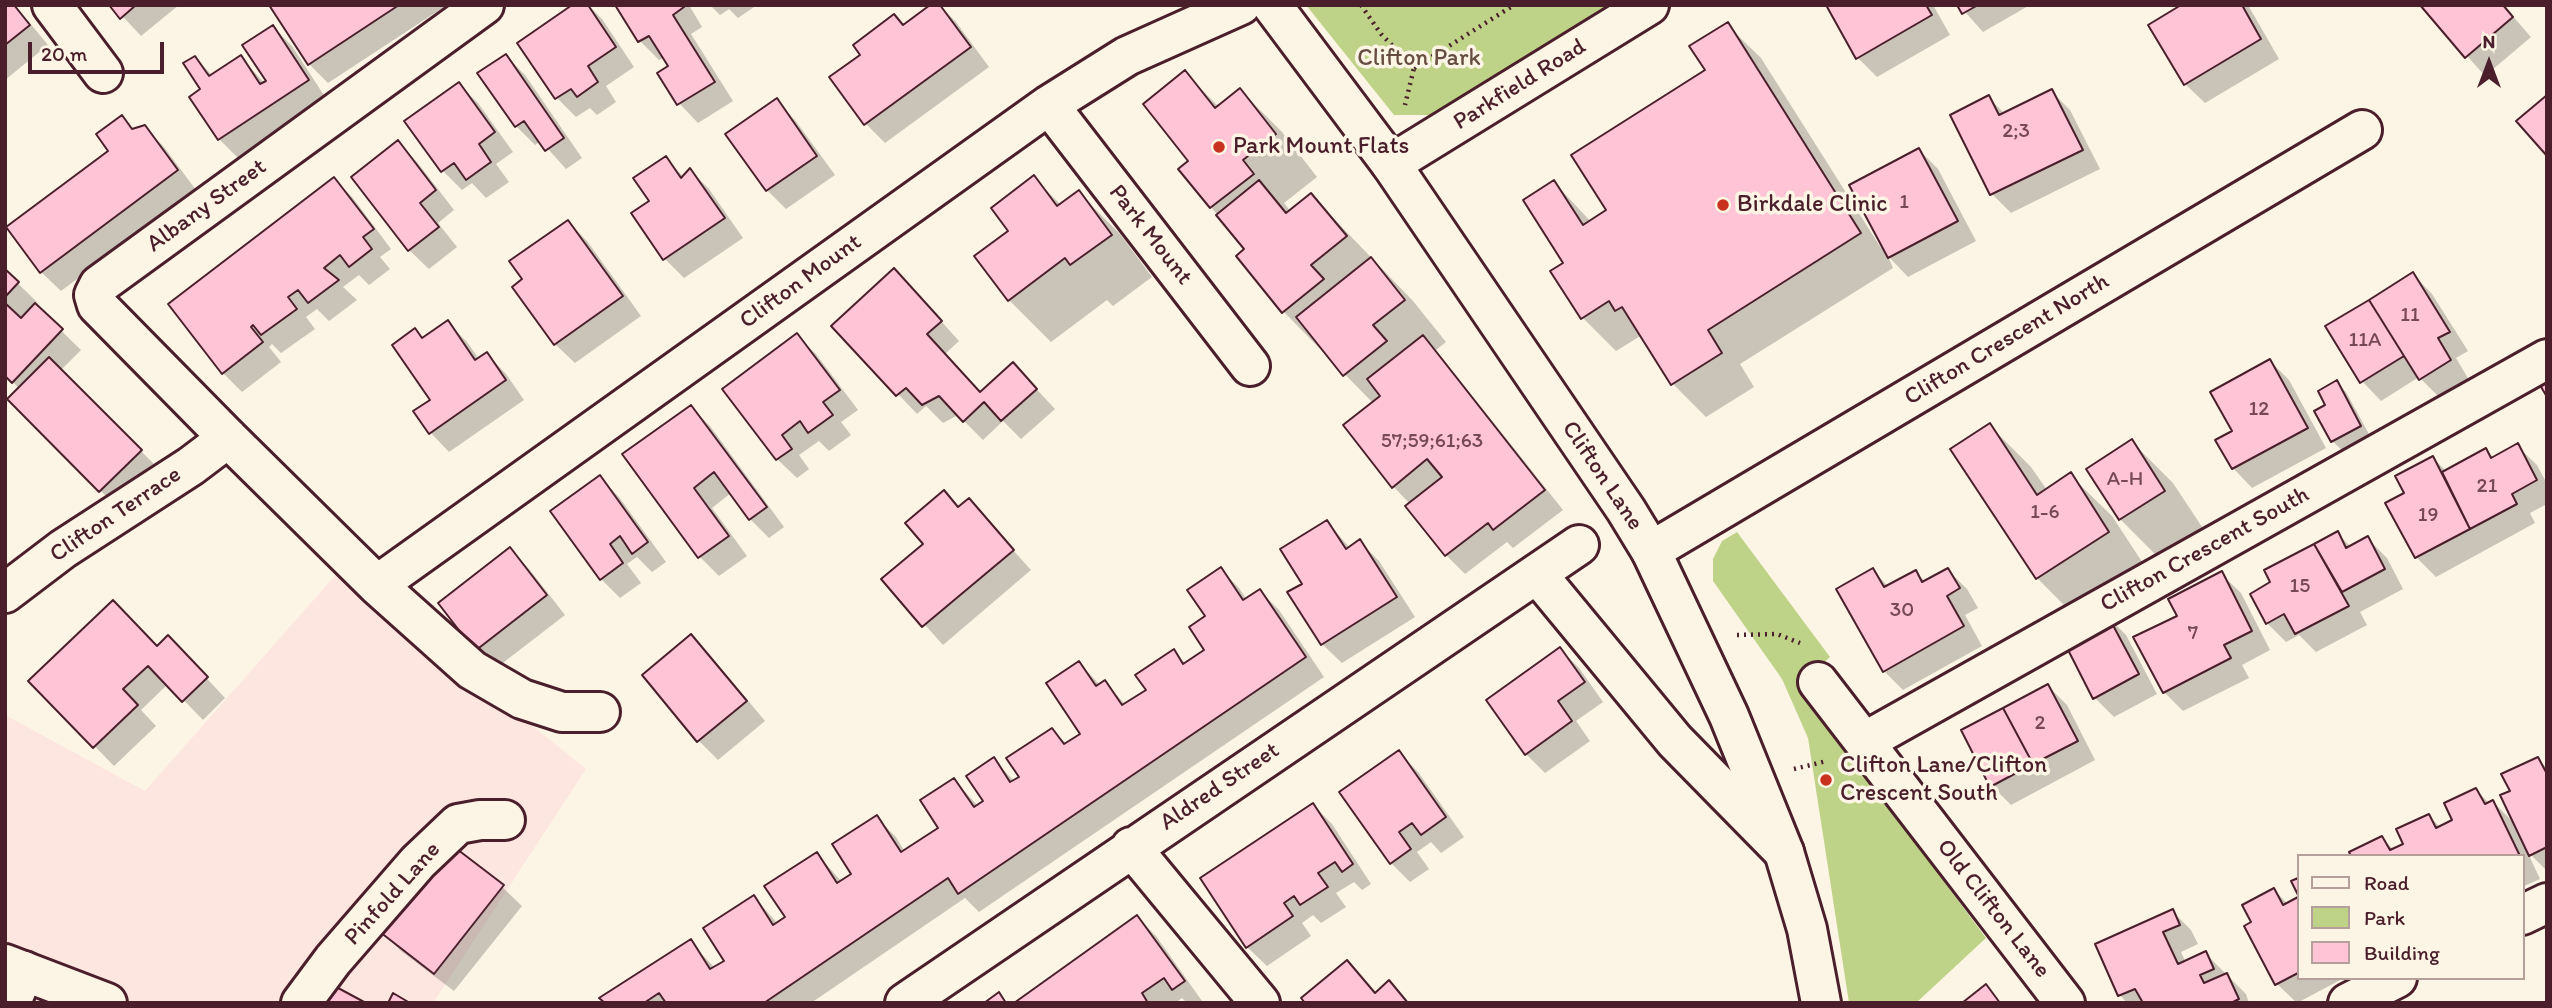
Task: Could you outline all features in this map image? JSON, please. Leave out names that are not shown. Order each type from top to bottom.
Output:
[{"type":"street","points":[[52,5],[103,73]]},
{"type":"street","name":"Albany Street","points":[[228,438],[97,305],[94,295],[99,285],[484,5]]},
{"type":"street","name":"Clifton Mount","points":[[377,585],[1049,105],[1127,56],[1241,5]]},
{"type":"street","name":"Clifton Lane","points":[[1272,5],[1391,164],[1618,498],[1651,551],[1729,716],[1784,852],[1807,929],[1821,1003]]},
{"type":"street","name":"Parkfield Road","points":[[1391,164],[1649,5]]},
{"type":"street","name":"Park Mount","points":[[1049,105],[1250,366]]},
{"type":"street","name":"Clifton Crescent North","points":[[1651,551],[2362,130]]},
{"type":"street","name":"Clifton Crescent South","points":[[1864,742],[2547,359]]},
{"type":"street","points":[[228,438],[377,585],[472,670],[522,699],[562,712],[600,712]]},
{"type":"street","name":"Clifton Terrace","points":[[5,593],[63,549],[191,466],[228,438]]},
{"type":"street","name":"Aldred Street","points":[[905,1003],[1578,545]]},
{"type":"street","points":[[1537,574],[1675,740],[1784,852]]},
{"type":"street","name":"Old Clifton Lane","points":[[1818,682],[2065,1003]]},
{"type":"street","name":"Pinfold Lane","points":[[301,1003],[333,960],[401,882],[458,824],[480,820],[505,820]]},
{"type":"street","points":[[1131,847],[1260,1003]]},
{"type":"street","points":[[2524,914],[2547,903]]},
{"type":"street","points":[[14,979],[107,1003]]},
{"type":"street","points":[[2348,1003],[2393,980]]},
{"type":"path","points":[[1361,5],[1381,34],[1414,68]]},
{"type":"path","points":[[1391,164],[1414,68],[1514,5]]},
{"type":"path","points":[[1690,635],[1777,634],[1800,644],[1818,682]]},
{"type":"path","points":[[1753,779],[1830,760],[1864,742]]},
{"type":"shaded area","points":[[340,570],[586,769],[433,1003],[5,1003],[5,715],[145,791]]},
{"type":"green space","name":"Clifton Park","points":[[1306,5],[1615,5],[1437,115],[1394,115]]},
{"type":"green space","points":[[1737,532],[1830,657],[1798,685],[1986,938],[1916,1003],[1849,1003],[1808,738],[1782,679],[1713,581],[1713,559],[1722,541]]},
{"type":"building","points":[[5,5],[14,5],[30,25],[5,45]]},
{"type":"building","points":[[109,5],[136,5],[120,19]]},
{"type":"building","points":[[269,5],[399,5],[308,65]]},
{"type":"building","points":[[572,5],[588,5],[616,47],[588,66],[598,82],[577,97],[571,89],[555,99],[517,43]]},
{"type":"building","points":[[615,5],[683,5],[684,7],[673,15],[715,82],[677,105],[657,73],[668,66],[649,36],[638,42]]},
{"type":"building","points":[[930,5],[940,5],[971,47],[864,125],[829,77],[860,55],[853,45],[894,14],[903,25]]},
{"type":"building","points":[[1826,5],[1926,5],[1932,15],[1856,59]]},
{"type":"building","points":[[1957,5],[1978,5],[1962,14]]},
{"type":"building","points":[[2181,5],[2242,5],[2261,39],[2184,85],[2148,25]]},
{"type":"building","points":[[2420,5],[2503,5],[2513,17],[2465,58]]},
{"type":"building","name":"Birkdale Clinic","points":[[1728,22],[1861,233],[1708,330],[1722,353],[1671,385],[1622,307],[1615,311],[1609,301],[1581,319],[1550,271],[1563,263],[1523,200],[1554,180],[1583,225],[1606,210],[1571,155],[1705,70],[1689,46]]},
{"type":"building","points":[[273,25],[309,80],[218,140],[189,97],[200,89],[183,63],[195,56],[209,76],[241,55],[260,84],[266,81],[242,45]]},
{"type":"building","points":[[506,54],[564,138],[545,151],[524,121],[515,127],[477,73]]},
{"type":"building","name":"Park Mount Flats","points":[[1185,70],[1215,108],[1240,88],[1276,134],[1243,160],[1254,174],[1210,208],[1178,169],[1188,161],[1143,104]]},
{"type":"building","points":[[459,82],[495,132],[479,144],[491,162],[466,180],[454,163],[441,172],[404,121]]},
{"type":"building","points":[[2052,89],[2083,150],[1990,195],[1950,115],[1989,95],[1999,115]]},
{"type":"building","points":[[2547,95],[2547,156],[2516,121]]},
{"type":"building","points":[[777,98],[817,156],[766,191],[725,134]]},
{"type":"building","points":[[122,115],[132,129],[145,125],[178,170],[40,273],[6,227],[108,151],[96,134]]},
{"type":"building","points":[[398,140],[436,190],[420,203],[439,227],[408,251],[351,177]]},
{"type":"building","points":[[1919,148],[1958,221],[1888,258],[1849,185]]},
{"type":"building","points":[[666,156],[681,178],[690,168],[725,218],[663,260],[631,213],[649,201],[633,178]]},
{"type":"building","points":[[1034,175],[1057,206],[1079,190],[1112,235],[1070,265],[1065,258],[1008,301],[974,256],[1008,231],[991,208]]},
{"type":"building","points":[[334,177],[374,229],[363,237],[372,249],[349,267],[340,255],[324,268],[339,280],[308,303],[298,290],[288,297],[297,309],[261,335],[253,325],[251,327],[263,342],[222,374],[168,304]]},
{"type":"building","name":"Park Mount Flats","points":[[1259,180],[1286,213],[1311,193],[1347,236],[1311,265],[1324,279],[1282,313],[1236,256],[1244,249],[1216,215]]},
{"type":"building","points":[[568,220],[623,296],[554,345],[512,287],[522,279],[509,261]]},
{"type":"building","points":[[1371,257],[1405,300],[1373,325],[1387,341],[1343,376],[1296,317]]},
{"type":"building","points":[[894,268],[942,321],[927,334],[980,392],[1013,362],[1037,389],[1001,421],[984,402],[963,422],[939,396],[922,405],[906,388],[896,396],[831,326]]},
{"type":"building","points":[[5,269],[19,282],[5,297]]},
{"type":"building","points":[[2413,272],[2450,332],[2438,338],[2451,360],[2419,380],[2369,300]]},
{"type":"building","points":[[2369,300],[2404,356],[2360,383],[2325,326]]},
{"type":"building","points":[[5,303],[21,318],[35,303],[63,329],[12,383],[5,376]]},
{"type":"building","points":[[448,320],[475,360],[487,352],[506,380],[429,434],[413,411],[430,400],[392,345],[415,328],[422,338]]},
{"type":"building","points":[[797,333],[840,390],[823,402],[833,415],[808,433],[800,421],[782,435],[792,449],[776,460],[722,389]]},
{"type":"building","points":[[1423,335],[1545,490],[1493,530],[1488,523],[1445,556],[1405,506],[1442,477],[1427,459],[1392,488],[1343,425],[1380,396],[1367,379]]},
{"type":"building","points":[[49,357],[142,450],[99,492],[7,399]]},
{"type":"building","points":[[2270,359],[2308,428],[2232,469],[2215,440],[2232,431],[2210,392]]},
{"type":"building","points":[[2547,374],[2547,397],[2537,380]]},
{"type":"building","points":[[2337,380],[2361,426],[2331,442],[2314,411],[2325,405],[2318,391]]},
{"type":"building","points":[[691,405],[767,507],[749,520],[714,472],[694,488],[729,536],[698,558],[622,454]]},
{"type":"building","points":[[1990,423],[2037,495],[2071,472],[2109,532],[2036,579],[1950,449]]},
{"type":"building","points":[[2132,439],[2165,491],[2119,520],[2086,469]]},
{"type":"building","points":[[2518,443],[2537,480],[2512,494],[2517,504],[2470,529],[2442,472],[2486,448],[2491,458]]},
{"type":"building","points":[[2433,456],[2470,529],[2415,558],[2385,503],[2404,493],[2395,476]]},
{"type":"building","points":[[600,475],[648,542],[632,554],[620,536],[610,544],[623,563],[600,580],[550,511]]},
{"type":"building","points":[[944,490],[958,507],[969,498],[1014,550],[922,627],[881,579],[923,544],[905,523]]},
{"type":"building","points":[[1327,520],[1346,549],[1360,539],[1397,597],[1321,645],[1287,592],[1302,584],[1280,549]]},
{"type":"building","points":[[2338,531],[2346,548],[2368,536],[2385,569],[2342,592],[2314,544]]},
{"type":"building","points":[[2314,544],[2349,606],[2295,634],[2284,614],[2266,624],[2250,594],[2270,582],[2264,570]]},
{"type":"building","points":[[510,547],[547,595],[475,651],[438,603]]},
{"type":"building","points":[[1221,567],[1243,600],[1260,589],[1306,657],[958,894],[948,878],[764,1003],[666,1003],[659,993],[644,1003],[605,1003],[599,998],[691,939],[710,969],[724,961],[703,928],[754,895],[773,925],[785,917],[764,886],[817,852],[837,883],[851,874],[832,844],[877,815],[901,852],[938,828],[920,800],[954,778],[974,807],[983,801],[966,776],[994,757],[1010,782],[1019,777],[1006,758],[1052,728],[1064,744],[1080,734],[1046,683],[1079,661],[1096,686],[1105,680],[1122,705],[1146,690],[1135,675],[1174,649],[1183,664],[1204,650],[1189,627],[1205,616],[1187,590]]},
{"type":"building","points":[[1873,568],[1884,587],[1916,570],[1922,582],[1948,568],[1960,588],[1947,596],[1964,626],[1883,672],[1836,589]]},
{"type":"building","points":[[2222,571],[2252,631],[2224,645],[2231,658],[2163,693],[2133,637],[2177,616],[2168,599]]},
{"type":"building","points":[[113,600],[157,646],[168,635],[208,677],[182,702],[148,666],[123,689],[138,705],[93,748],[28,681]]},
{"type":"building","points":[[2107,614],[2139,674],[2093,699],[2062,638]]},
{"type":"building","points":[[691,634],[747,701],[697,742],[642,675]]},
{"type":"building","points":[[1560,647],[1585,682],[1558,701],[1572,721],[1525,755],[1486,700]]},
{"type":"building","points":[[2048,684],[2078,741],[2033,764],[2003,708]]},
{"type":"building","points":[[2003,708],[2033,764],[1990,787],[1961,730]]},
{"type":"building","points":[[1399,750],[1446,817],[1421,835],[1412,823],[1399,832],[1411,849],[1390,864],[1339,792]]},
{"type":"building","points":[[2538,757],[2547,774],[2547,847],[2529,856],[2500,795],[2510,791],[2501,774]]},
{"type":"building","points":[[2476,788],[2485,804],[2493,800],[2519,854],[2350,854],[2349,852],[2382,836],[2390,850],[2403,844],[2396,829],[2429,814],[2436,828],[2452,820],[2444,803]]},
{"type":"building","points":[[1313,803],[1353,864],[1342,872],[1335,862],[1318,873],[1328,887],[1300,905],[1294,896],[1284,903],[1293,916],[1246,948],[1200,878]]},
{"type":"building","points":[[449,843],[504,885],[434,974],[380,932]]},
{"type":"building","points":[[2274,888],[2283,905],[2296,898],[2296,974],[2275,985],[2244,926],[2251,922],[2242,905]]},
{"type":"building","points":[[2173,909],[2180,925],[2163,932],[2178,964],[2206,951],[2214,969],[2200,975],[2204,983],[2227,973],[2239,999],[2231,1003],[2143,1003],[2135,989],[2118,996],[2095,944]]},
{"type":"building","points":[[1137,915],[1185,981],[1172,990],[1164,978],[1142,993],[1148,1003],[1014,1003]]},
{"type":"building","points":[[1347,960],[1375,993],[1389,980],[1408,1003],[1305,1003],[1301,998]]},
{"type":"building","points":[[327,982],[366,1003],[316,1003]]},
{"type":"building","points":[[1986,984],[2000,1003],[1962,1003]]},
{"type":"building","points":[[999,992],[1006,1003],[984,1003]]},
{"type":"building","points":[[393,993],[410,1003],[388,1003]]},
{"type":"place","name":"Park Mount Flats","points":[[1219,147]]},
{"type":"place","name":"Birkdale Clinic","points":[[1723,205]]},
{"type":"place","name":"Clifton Lane/Clifton Crescent South","points":[[1826,780]]}]
